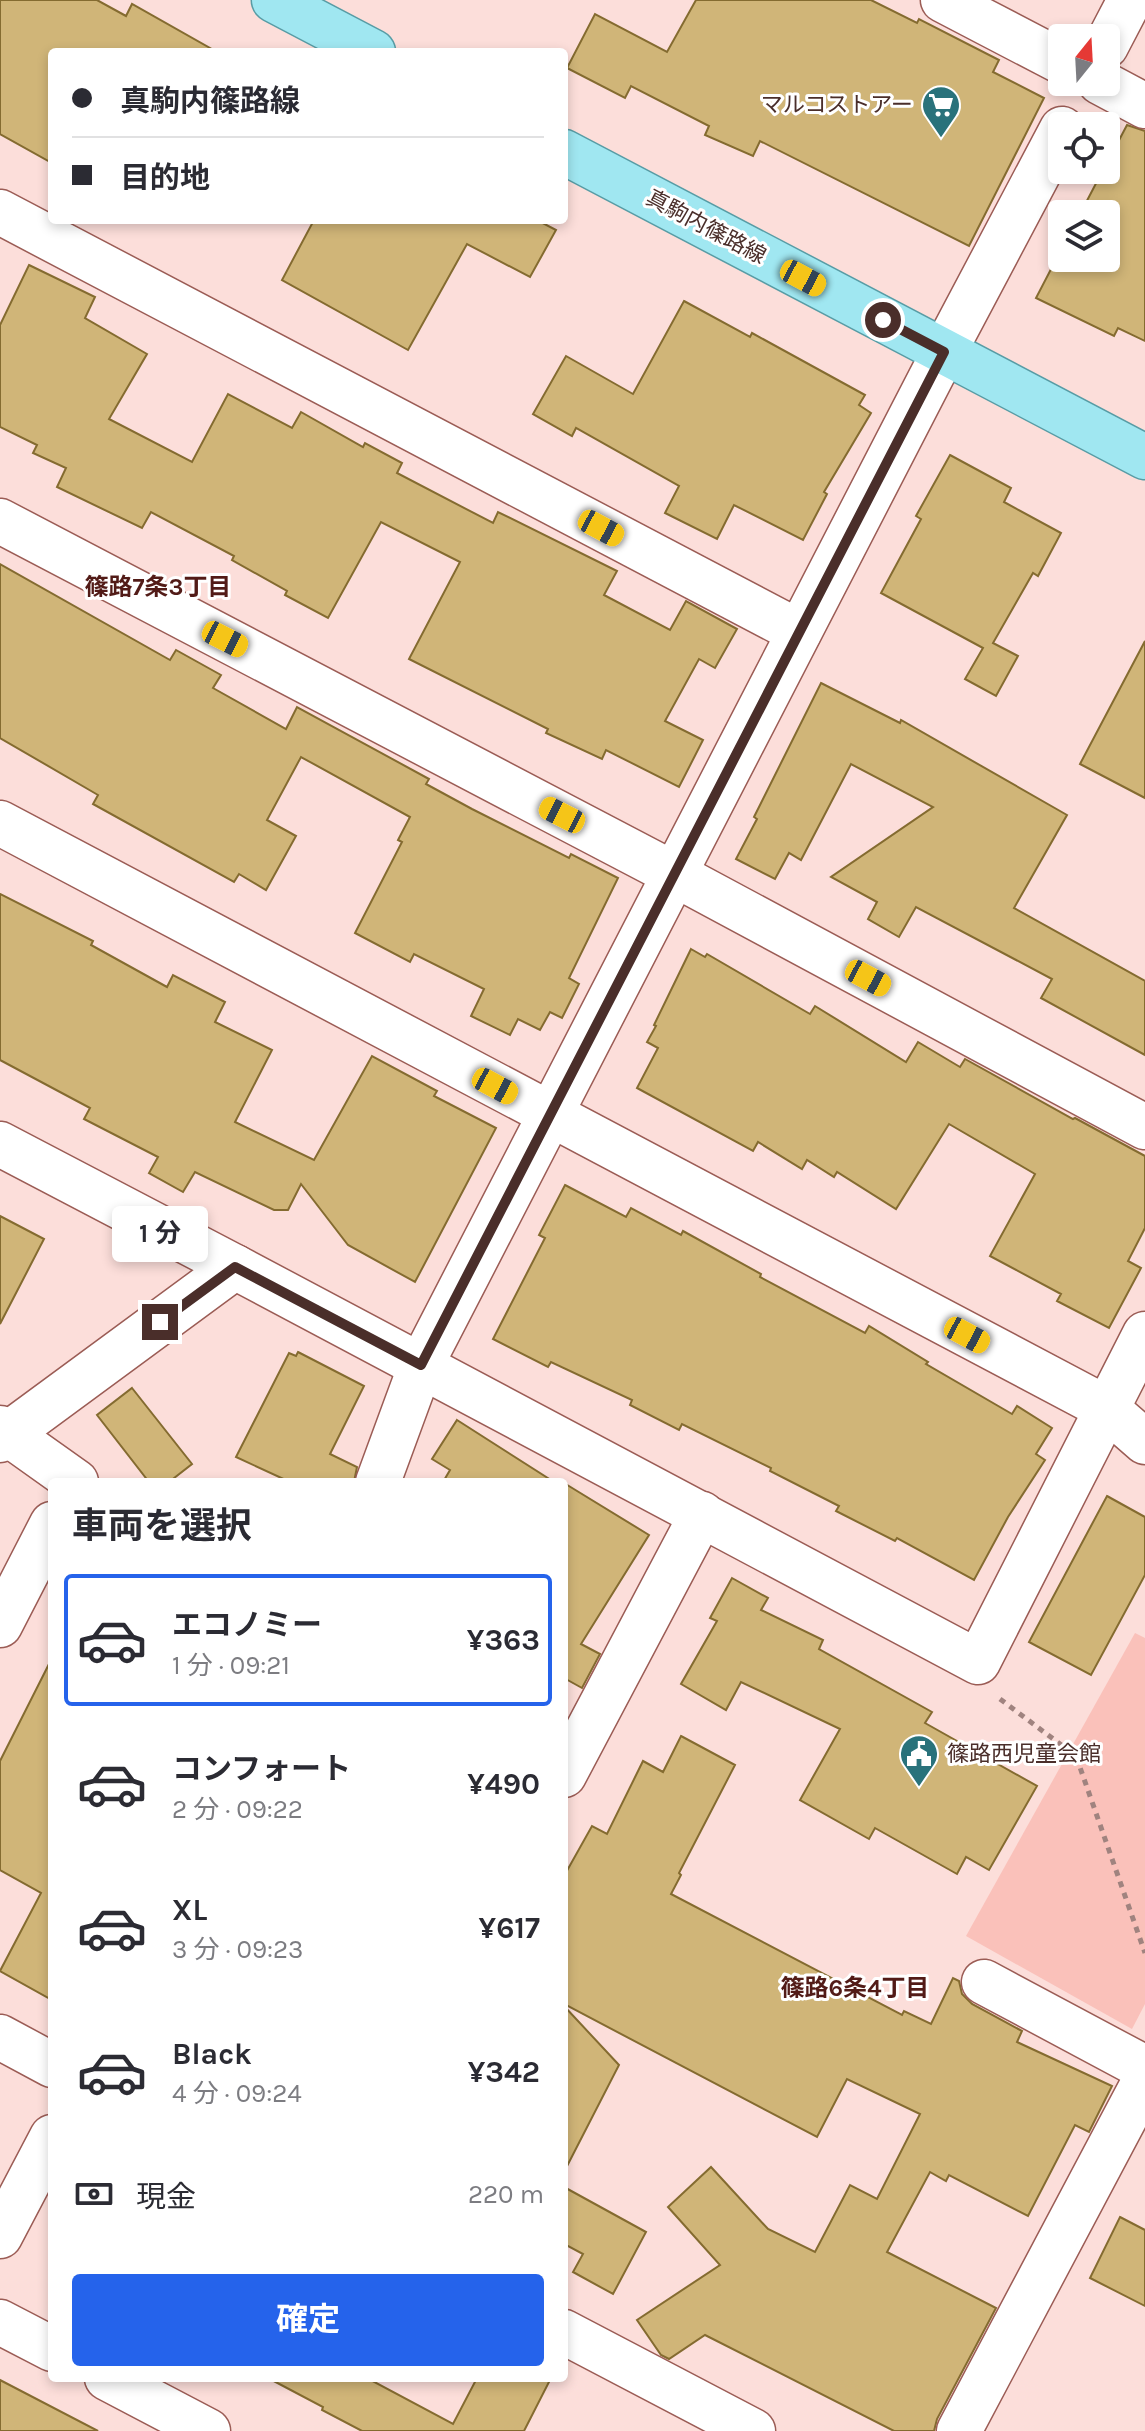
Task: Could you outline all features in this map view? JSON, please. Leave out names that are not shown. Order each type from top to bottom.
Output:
[{"type":"main road","points":[[274,0],[365,48]]},
{"type":"main road","name":"真駒内篠路線","points":[[568,154],[1145,457]]},
{"type":"street","points":[[943,0],[1048,55]]},
{"type":"street","points":[[1117,24],[1130,0]]},
{"type":"street","points":[[1120,93],[1145,106]]},
{"type":"street","points":[[379,1478],[421,1365],[1048,155]]},
{"type":"street","points":[[3,221],[799,632]]},
{"type":"street","points":[[0,521],[674,874],[1145,1127]]},
{"type":"street","points":[[0,823],[1106,1408],[1145,1442]]},
{"type":"street","points":[[0,1144],[978,1662],[1145,1334]]},
{"type":"street","points":[[69,1478],[3,1434],[235,1267]]},
{"type":"street","points":[[568,1767],[702,1514]]},
{"type":"street","points":[[0,1625],[48,1532]]},
{"type":"street","points":[[984,1982],[1145,2068]]},
{"type":"street","points":[[0,2037],[48,2063]]},
{"type":"street","points":[[959,2431],[1145,2080]]},
{"type":"street","points":[[0,2236],[48,2145]]},
{"type":"street","points":[[0,2322],[48,2347]]},
{"type":"street","points":[[568,2334],[753,2431]]},
{"type":"street","points":[[112,2382],[153,2418],[208,2431]]},
{"type":"path","points":[[990,1691],[1076,1756],[1145,1953]]},
{"type":"shaded area","points":[[1135,1633],[1145,1638],[1145,2004],[1132,2029],[966,1936]]},
{"type":"building","points":[[0,0],[97,0],[126,16],[132,4],[210,48],[48,48],[48,161],[0,134]]},
{"type":"building","points":[[696,0],[871,0],[917,23],[919,19],[999,60],[993,72],[1044,98],[969,246],[760,141],[753,156],[705,135],[709,126],[631,86],[625,98],[568,69],[595,14],[667,52]]},
{"type":"building","points":[[1127,125],[1145,131],[1145,341],[1118,328],[1114,336],[1036,298],[1050,272],[1120,272],[1120,200],[1087,200],[1096,184],[1120,184],[1120,138]]},
{"type":"building","points":[[312,224],[545,224],[556,230],[530,277],[467,244],[408,350],[282,280]]},
{"type":"building","points":[[29,265],[95,297],[85,318],[147,354],[109,419],[192,462],[228,394],[292,428],[301,412],[363,447],[365,443],[402,463],[397,473],[493,523],[498,512],[617,571],[604,595],[670,630],[686,601],[737,629],[715,668],[699,659],[665,721],[703,740],[679,787],[606,750],[602,759],[546,733],[548,729],[409,659],[460,562],[381,522],[328,618],[285,595],[287,591],[232,560],[234,556],[151,512],[142,528],[57,487],[66,468],[33,453],[37,445],[0,427],[0,325]]},
{"type":"building","points":[[684,301],[750,337],[752,333],[865,395],[859,405],[871,413],[824,492],[827,494],[803,540],[734,505],[717,539],[665,513],[679,486],[576,428],[572,436],[533,414],[566,356],[633,394]]},
{"type":"building","points":[[950,455],[1011,488],[1004,502],[1061,533],[1038,576],[1033,573],[993,643],[1018,656],[996,696],[965,679],[983,648],[881,593],[921,519],[916,516]]},
{"type":"building","points":[[0,564],[170,660],[176,650],[221,675],[213,688],[286,729],[297,707],[429,779],[426,784],[472,809],[569,858],[571,854],[618,878],[569,978],[579,984],[562,1018],[550,1012],[540,1030],[518,1019],[510,1035],[471,1016],[484,989],[414,954],[410,962],[355,933],[402,842],[398,840],[410,817],[301,757],[267,820],[296,836],[266,890],[239,874],[234,882],[93,804],[98,795],[0,738]]},
{"type":"building","points":[[1145,641],[1145,798],[1080,764]]},
{"type":"building","points":[[821,683],[900,723],[901,720],[1067,815],[1014,908],[1145,981],[1145,1055],[1041,998],[1052,979],[916,907],[899,937],[868,919],[877,902],[831,877],[933,807],[851,764],[801,860],[789,853],[775,879],[736,859]]},
{"type":"building","points":[[0,894],[93,941],[91,945],[167,987],[173,975],[225,1002],[215,1022],[272,1050],[235,1122],[314,1160],[372,1056],[437,1091],[434,1096],[496,1128],[415,1282],[348,1245],[301,1184],[288,1210],[274,1210],[195,1172],[183,1192],[149,1173],[158,1157],[84,1119],[90,1108],[0,1060]]},
{"type":"building","points":[[691,949],[705,957],[707,954],[810,1014],[815,1006],[906,1062],[918,1042],[960,1067],[965,1059],[1145,1156],[1145,1228],[1128,1261],[1141,1268],[1109,1328],[1057,1301],[1061,1294],[990,1256],[1035,1174],[949,1124],[896,1209],[837,1172],[834,1177],[807,1160],[802,1169],[758,1142],[753,1151],[637,1088],[658,1048],[647,1042]]},
{"type":"building","points":[[565,1185],[626,1217],[631,1208],[681,1235],[683,1231],[761,1274],[760,1277],[865,1333],[869,1326],[928,1362],[926,1364],[1012,1414],[1017,1406],[1052,1428],[1036,1454],[1045,1460],[1008,1517],[974,1580],[897,1538],[895,1541],[836,1511],[839,1506],[770,1471],[771,1468],[682,1424],[679,1430],[630,1405],[632,1400],[551,1362],[548,1367],[493,1339],[545,1238],[539,1235]]},
{"type":"building","points":[[0,1216],[44,1239],[0,1324]]},
{"type":"building","points":[[298,1352],[364,1386],[330,1454],[357,1467],[355,1478],[281,1478],[236,1457],[289,1353],[296,1356]]},
{"type":"building","points":[[132,1388],[192,1464],[174,1478],[146,1478],[97,1415]]},
{"type":"building","points":[[457,1420],[548,1478],[445,1478],[450,1470],[432,1459]]},
{"type":"building","points":[[568,1485],[649,1535],[581,1644],[600,1654],[582,1688],[568,1680]]},
{"type":"building","points":[[1107,1496],[1145,1517],[1145,1575],[1091,1675],[1029,1642]]},
{"type":"building","points":[[732,1578],[768,1598],[761,1610],[823,1640],[819,1649],[932,1712],[925,1723],[1037,1786],[989,1870],[966,1857],[957,1874],[875,1828],[869,1839],[800,1800],[840,1729],[741,1682],[726,1710],[681,1684],[717,1621],[710,1618]]},
{"type":"building","points":[[48,1666],[48,1998],[0,1971],[41,1893],[0,1870],[0,1761]]},
{"type":"building","points":[[681,1736],[735,1765],[671,1894],[902,2015],[904,2011],[931,2024],[953,1978],[959,1981],[962,1994],[972,2004],[1022,2031],[1017,2042],[1112,2086],[1089,2132],[1075,2125],[1028,2216],[949,2175],[946,2181],[930,2172],[887,2252],[996,2308],[937,2419],[934,2431],[894,2431],[705,2335],[669,2359],[661,2355],[637,2320],[720,2265],[668,2207],[711,2167],[768,2229],[815,2252],[850,2185],[877,2199],[920,2114],[847,2079],[817,2137],[568,2006],[568,1869],[592,1826],[607,1834],[643,1761],[663,1772]]},
{"type":"building","points":[[568,2010],[619,2065],[568,2164]]},
{"type":"building","points":[[568,2189],[646,2232],[613,2294],[573,2272],[583,2254],[568,2246]]},
{"type":"building","points":[[1120,2217],[1145,2230],[1145,2306],[1090,2278]]},
{"type":"building","points":[[0,2380],[98,2431],[0,2431]]},
{"type":"building","points":[[276,2382],[374,2382],[453,2424],[475,2382],[549,2382],[524,2431],[362,2431],[322,2410],[323,2407]]},
{"type":"place","name":"マルコストアー","points":[[941,139]]},
{"type":"place","name":"篠路西児童会館","points":[[919,1788]]},
{"type":"district","name":"篠路7条3丁目","points":[[158,587]]},
{"type":"district","name":"篠路6条4丁目","points":[[855,1988]]},
{"type":"route","points":[[160,1322],[235,1267],[421,1365],[944,352],[883,320]]}]
